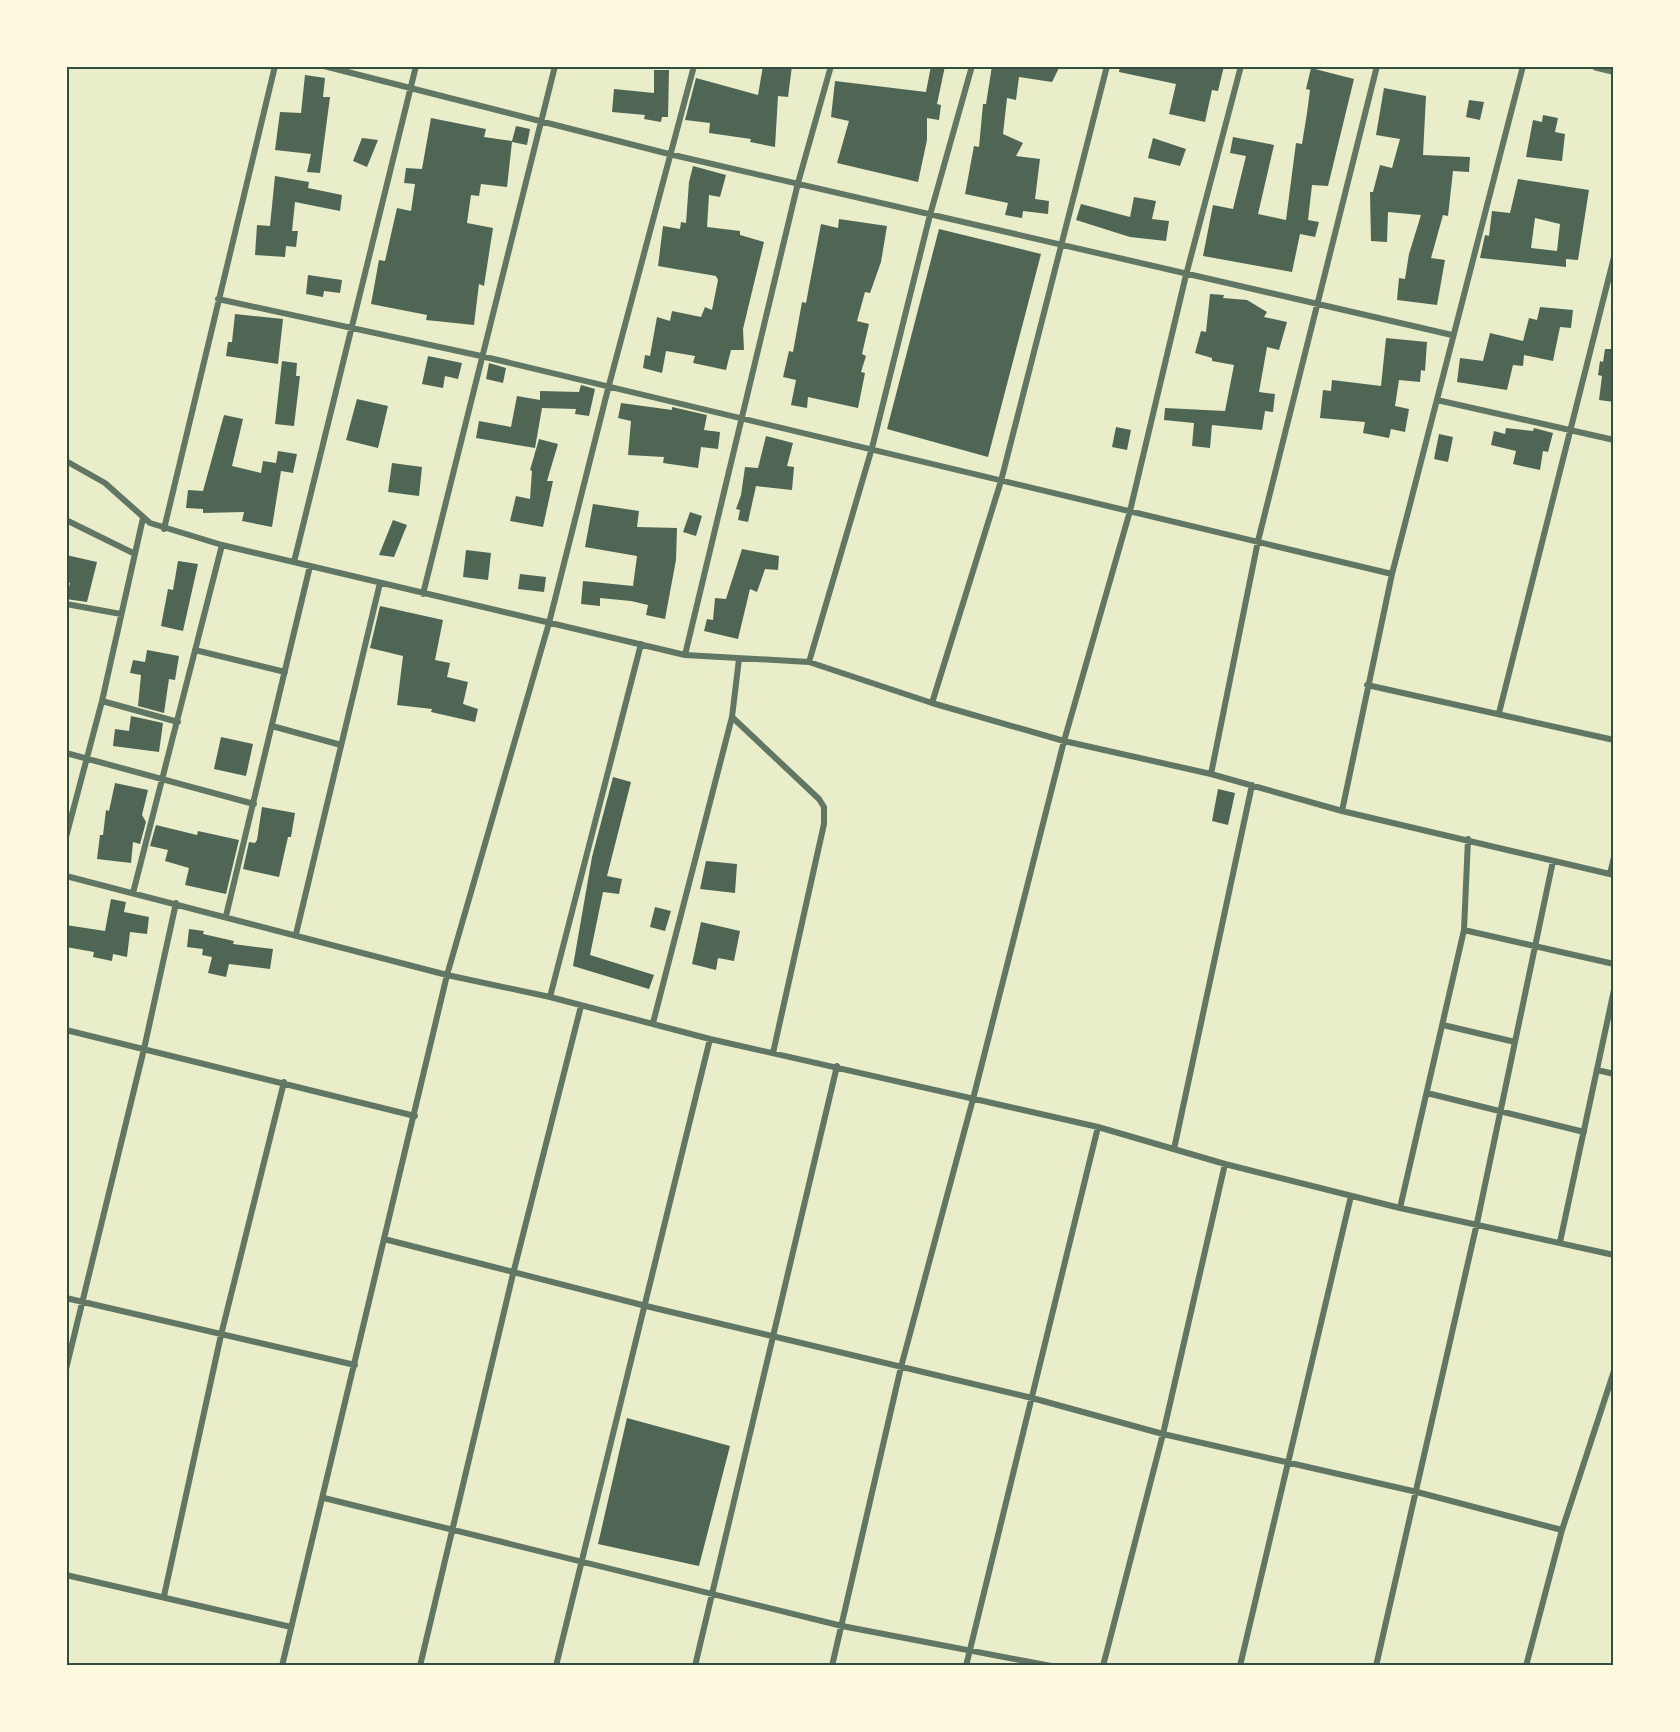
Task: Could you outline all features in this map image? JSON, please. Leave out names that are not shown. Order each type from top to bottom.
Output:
[{"type":"street","points":[[164,529],[274,66]]},
{"type":"street","points":[[324,66],[669,154],[1452,335]]},
{"type":"street","points":[[294,562],[416,66]]},
{"type":"street","points":[[423,594],[555,66]]},
{"type":"street","points":[[282,1666],[324,1498],[447,975],[549,623],[669,154],[694,66]]},
{"type":"street","points":[[685,655],[740,417],[798,183],[831,66]]},
{"type":"street","points":[[810,662],[872,448],[930,215],[972,66]]},
{"type":"street","points":[[932,703],[1001,481],[1107,66]]},
{"type":"street","points":[[832,1666],[901,1367],[974,1098],[1064,741],[1130,511],[1186,275],[1241,66]]},
{"type":"street","points":[[1211,774],[1258,541],[1377,66]]},
{"type":"street","points":[[1342,811],[1392,574],[1523,66]]},
{"type":"street","points":[[1597,66],[1614,70]]},
{"type":"street","points":[[1499,713],[1614,257]]},
{"type":"street","points":[[218,299],[352,326],[481,356],[1392,574]]},
{"type":"street","points":[[1437,400],[1614,440]]},
{"type":"street","points":[[66,461],[105,483],[124,497],[143,518],[164,529],[222,545],[685,655],[810,662],[932,703],[1064,741],[1211,774],[1342,811],[1468,839],[1612,875],[1614,857]]},
{"type":"street","points":[[66,837],[102,702],[143,518]]},
{"type":"street","points":[[66,520],[135,554]]},
{"type":"street","points":[[133,893],[222,545]]},
{"type":"street","points":[[226,916],[310,566]]},
{"type":"street","points":[[296,934],[380,582]]},
{"type":"street","points":[[66,604],[122,614]]},
{"type":"street","points":[[550,997],[641,645]]},
{"type":"street","points":[[195,650],[285,672]]},
{"type":"street","points":[[653,1023],[732,717],[740,659]]},
{"type":"street","points":[[1367,685],[1614,740]]},
{"type":"street","points":[[102,702],[178,722]]},
{"type":"street","points":[[732,717],[819,799],[824,807],[824,824],[773,1053]]},
{"type":"street","points":[[272,726],[341,745]]},
{"type":"street","points":[[66,753],[254,804]]},
{"type":"street","points":[[1174,1149],[1252,785]]},
{"type":"street","points":[[1400,1208],[1464,930],[1468,839]]},
{"type":"street","points":[[1376,1666],[1478,1223],[1553,861]]},
{"type":"street","points":[[66,876],[447,975],[550,997],[710,1039],[1098,1127],[1225,1164],[1400,1208],[1478,1223],[1614,1255]]},
{"type":"street","points":[[66,1369],[144,1049],[176,903]]},
{"type":"street","points":[[1464,930],[1614,964]]},
{"type":"street","points":[[1560,1242],[1614,990]]},
{"type":"street","points":[[420,1666],[513,1274],[581,1006]]},
{"type":"street","points":[[1443,1024],[1515,1042]]},
{"type":"street","points":[[66,1030],[415,1116]]},
{"type":"street","points":[[556,1666],[710,1039]]},
{"type":"street","points":[[695,1666],[837,1066]]},
{"type":"street","points":[[1597,1070],[1614,1074]]},
{"type":"street","points":[[164,1596],[221,1335],[284,1082]]},
{"type":"street","points":[[1427,1093],[1584,1132]]},
{"type":"street","points":[[966,1666],[1098,1127]]},
{"type":"street","points":[[1102,1666],[1163,1434],[1225,1164]]},
{"type":"street","points":[[1240,1666],[1351,1196]]},
{"type":"street","points":[[384,1239],[513,1274],[1032,1398],[1163,1434],[1418,1491],[1563,1530]]},
{"type":"street","points":[[66,1298],[355,1365]]},
{"type":"street","points":[[1526,1666],[1563,1530],[1614,1371]]},
{"type":"street","points":[[324,1498],[842,1626],[1052,1666]]},
{"type":"street","points":[[66,1575],[291,1627]]},
{"type":"building","points":[[763,66],[792,66],[788,97],[778,96],[775,147],[750,142],[751,139],[709,133],[710,123],[685,120],[696,78],[758,95]]},
{"type":"building","points":[[931,66],[945,66],[937,104],[941,105],[939,120],[927,118],[927,140],[918,182],[837,163],[849,121],[831,117],[835,81],[926,92]]},
{"type":"building","points":[[992,66],[1060,66],[1052,82],[1019,77],[1016,100],[1007,98],[1003,134],[1023,143],[1016,156],[1040,159],[1035,199],[1049,201],[1048,214],[1023,211],[1022,218],[1005,215],[1008,203],[965,194],[974,146],[979,147],[983,104],[986,104]]},
{"type":"building","points":[[1120,66],[1224,66],[1218,91],[1212,90],[1205,122],[1169,114],[1176,84],[1119,72]]},
{"type":"building","points":[[1311,68],[1354,79],[1328,186],[1312,185],[1308,220],[1319,222],[1315,237],[1300,234],[1292,272],[1203,256],[1213,205],[1233,209],[1246,156],[1230,153],[1233,137],[1274,145],[1258,214],[1286,220],[1296,143],[1302,144],[1310,90],[1306,89]]},
{"type":"building","points":[[654,70],[669,70],[668,117],[662,117],[661,122],[644,119],[645,115],[612,112],[614,89],[654,93]]},
{"type":"building","points":[[305,75],[325,78],[323,97],[330,97],[320,173],[307,172],[311,154],[275,150],[280,112],[301,113]]},
{"type":"building","points":[[1384,88],[1426,96],[1423,155],[1470,157],[1469,172],[1453,171],[1448,216],[1443,215],[1431,258],[1445,260],[1437,305],[1397,300],[1399,278],[1405,279],[1409,254],[1421,215],[1388,212],[1387,242],[1371,241],[1370,192],[1373,192],[1380,165],[1392,168],[1400,139],[1376,135]]},
{"type":"building","points":[[1469,100],[1484,102],[1480,120],[1466,117]]},
{"type":"building","points":[[1543,115],[1558,118],[1555,132],[1565,134],[1562,161],[1526,157],[1533,120],[1542,122]]},
{"type":"building","points":[[431,118],[486,129],[484,137],[512,141],[516,126],[530,129],[527,145],[512,142],[507,187],[481,184],[479,196],[471,195],[467,223],[493,228],[484,286],[479,284],[474,325],[426,320],[427,315],[371,304],[379,260],[385,261],[397,208],[411,211],[415,184],[404,183],[406,168],[422,169]]},
{"type":"building","points":[[362,138],[378,140],[367,167],[353,161]]},
{"type":"building","points":[[1153,138],[1186,149],[1180,166],[1148,158]]},
{"type":"building","points":[[693,166],[726,175],[720,197],[709,195],[707,227],[740,231],[740,235],[764,242],[743,329],[744,350],[731,350],[726,370],[693,363],[695,356],[666,351],[662,373],[643,368],[645,355],[650,356],[657,317],[670,321],[672,311],[701,317],[705,307],[712,310],[718,280],[716,276],[658,266],[663,226],[680,229],[681,222],[686,223],[689,182]]},
{"type":"building","points":[[275,176],[309,182],[308,188],[342,195],[340,211],[295,202],[292,231],[298,231],[296,247],[286,246],[285,257],[255,255],[257,225],[270,226]]},
{"type":"building","points":[[1518,179],[1589,190],[1578,260],[1566,259],[1566,267],[1480,258],[1485,235],[1489,236],[1492,211],[1510,213]],"holes":[[[1535,218],[1560,224],[1557,251],[1531,248]]]},
{"type":"building","points":[[1134,197],[1156,201],[1152,219],[1169,221],[1166,241],[1130,237],[1076,220],[1081,204],[1130,217]]},
{"type":"building","points":[[839,219],[887,226],[881,262],[870,293],[865,292],[857,321],[869,324],[862,354],[866,356],[861,372],[865,373],[858,408],[808,397],[807,408],[791,405],[796,380],[783,377],[789,351],[793,352],[802,302],[806,303],[821,224],[838,228]]},
{"type":"building","points":[[939,229],[1041,254],[988,457],[887,429]]},
{"type":"building","points":[[308,275],[342,280],[340,293],[324,291],[323,297],[306,294]]},
{"type":"building","points":[[1210,294],[1224,295],[1223,298],[1247,300],[1267,312],[1264,317],[1287,322],[1279,350],[1267,347],[1259,392],[1275,394],[1273,412],[1265,411],[1262,430],[1212,425],[1210,448],[1192,446],[1194,423],[1164,420],[1165,408],[1225,411],[1234,365],[1212,361],[1212,358],[1195,353],[1201,331],[1206,332]]},
{"type":"building","points":[[1540,307],[1573,310],[1571,328],[1560,327],[1553,361],[1524,355],[1523,366],[1513,365],[1507,390],[1457,382],[1460,358],[1483,361],[1490,333],[1523,341],[1529,318],[1537,320]]},
{"type":"building","points":[[235,314],[283,319],[278,364],[226,356],[228,342],[232,342]]},
{"type":"building","points":[[1386,338],[1427,342],[1425,371],[1421,370],[1420,382],[1399,380],[1395,406],[1409,409],[1405,432],[1391,429],[1389,438],[1363,433],[1365,422],[1320,418],[1323,390],[1331,391],[1332,380],[1381,386]]},
{"type":"building","points":[[1605,349],[1614,349],[1614,402],[1599,400],[1602,376],[1598,375]]},
{"type":"building","points":[[428,356],[462,363],[458,379],[445,376],[443,388],[422,384]]},
{"type":"building","points":[[282,361],[297,363],[296,376],[300,376],[294,426],[275,424]]},
{"type":"building","points":[[489,363],[506,368],[503,383],[486,379]]},
{"type":"building","points":[[581,385],[595,389],[589,416],[575,414],[576,409],[542,408],[535,448],[476,438],[479,421],[511,427],[517,396],[540,400],[540,391],[579,392]]},
{"type":"building","points":[[357,399],[388,406],[378,448],[346,440]]},
{"type":"building","points":[[621,403],[672,410],[672,407],[707,415],[704,430],[720,432],[718,449],[701,447],[698,468],[663,463],[664,457],[628,455],[631,421],[618,418]]},
{"type":"building","points":[[224,415],[243,419],[232,466],[261,473],[263,461],[276,463],[278,451],[297,454],[293,473],[281,471],[272,527],[242,521],[244,512],[203,513],[203,509],[186,508],[188,490],[203,491]]},
{"type":"building","points":[[1116,427],[1131,430],[1127,450],[1112,447]]},
{"type":"building","points":[[1506,428],[1533,431],[1534,428],[1553,433],[1548,452],[1543,451],[1540,470],[1513,464],[1516,451],[1491,445],[1494,431],[1505,434]]},
{"type":"building","points":[[1439,434],[1453,437],[1448,462],[1434,459]]},
{"type":"building","points":[[766,436],[793,443],[787,466],[794,467],[792,490],[756,486],[748,522],[738,520],[740,510],[736,509],[741,495],[745,467],[758,468]]},
{"type":"building","points":[[539,439],[558,444],[547,481],[553,481],[543,527],[510,521],[516,496],[530,499],[532,471],[530,470]]},
{"type":"building","points":[[392,463],[422,467],[419,496],[388,492]]},
{"type":"building","points":[[593,504],[639,511],[637,527],[677,528],[676,560],[665,619],[646,615],[648,605],[631,601],[600,598],[600,606],[581,604],[583,581],[633,586],[637,556],[585,547]]},
{"type":"building","points":[[690,512],[702,516],[696,536],[683,532]]},
{"type":"building","points":[[393,520],[407,525],[394,557],[379,555]]},
{"type":"building","points":[[742,549],[779,556],[778,570],[765,569],[757,592],[750,589],[738,639],[704,631],[707,619],[713,620],[715,598],[726,599]]},
{"type":"building","points":[[466,550],[491,553],[488,580],[463,577]]},
{"type":"building","points":[[66,555],[97,562],[87,602],[66,599],[70,583],[66,582]]},
{"type":"building","points":[[178,561],[198,564],[183,631],[161,626],[168,589],[173,590]]},
{"type":"building","points":[[520,574],[546,577],[544,592],[518,589]]},
{"type":"building","points":[[380,606],[443,620],[435,660],[450,663],[447,677],[468,682],[463,704],[478,709],[475,722],[431,712],[432,709],[397,705],[403,656],[370,648]]},
{"type":"building","points":[[147,650],[179,656],[175,680],[169,679],[164,713],[138,706],[141,675],[130,673],[133,660],[145,662]]},
{"type":"building","points":[[131,716],[163,723],[159,752],[113,746],[115,729],[129,731]]},
{"type":"building","points":[[221,737],[253,744],[246,776],[214,769]]},
{"type":"building","points":[[613,777],[631,782],[607,876],[622,879],[619,894],[603,892],[590,955],[654,975],[649,989],[573,966],[592,857]]},
{"type":"building","points":[[115,783],[148,790],[142,815],[146,822],[140,844],[133,842],[131,863],[97,859],[100,835],[103,835],[106,810],[109,811]]},
{"type":"building","points":[[1218,789],[1235,793],[1228,825],[1212,821]]},
{"type":"building","points":[[262,807],[295,813],[291,837],[288,837],[279,877],[243,869],[249,842],[255,843],[257,840]]},
{"type":"building","points":[[156,825],[197,835],[198,831],[239,840],[226,894],[185,885],[189,868],[165,861],[168,850],[150,846]]},
{"type":"building","points":[[706,861],[737,864],[735,893],[700,889]]},
{"type":"building","points":[[111,899],[126,902],[124,912],[149,917],[147,934],[130,932],[127,957],[113,954],[112,961],[93,957],[94,952],[66,947],[66,925],[105,931]]},
{"type":"building","points":[[655,907],[671,911],[665,931],[650,927]]},
{"type":"building","points":[[701,922],[740,931],[734,961],[718,958],[716,970],[692,964]]},
{"type":"building","points":[[189,929],[204,931],[203,934],[234,941],[233,944],[273,949],[270,969],[229,964],[226,977],[208,973],[212,957],[202,955],[203,949],[187,947]]},
{"type":"building","points":[[627,1418],[730,1446],[699,1566],[598,1544]]}]
